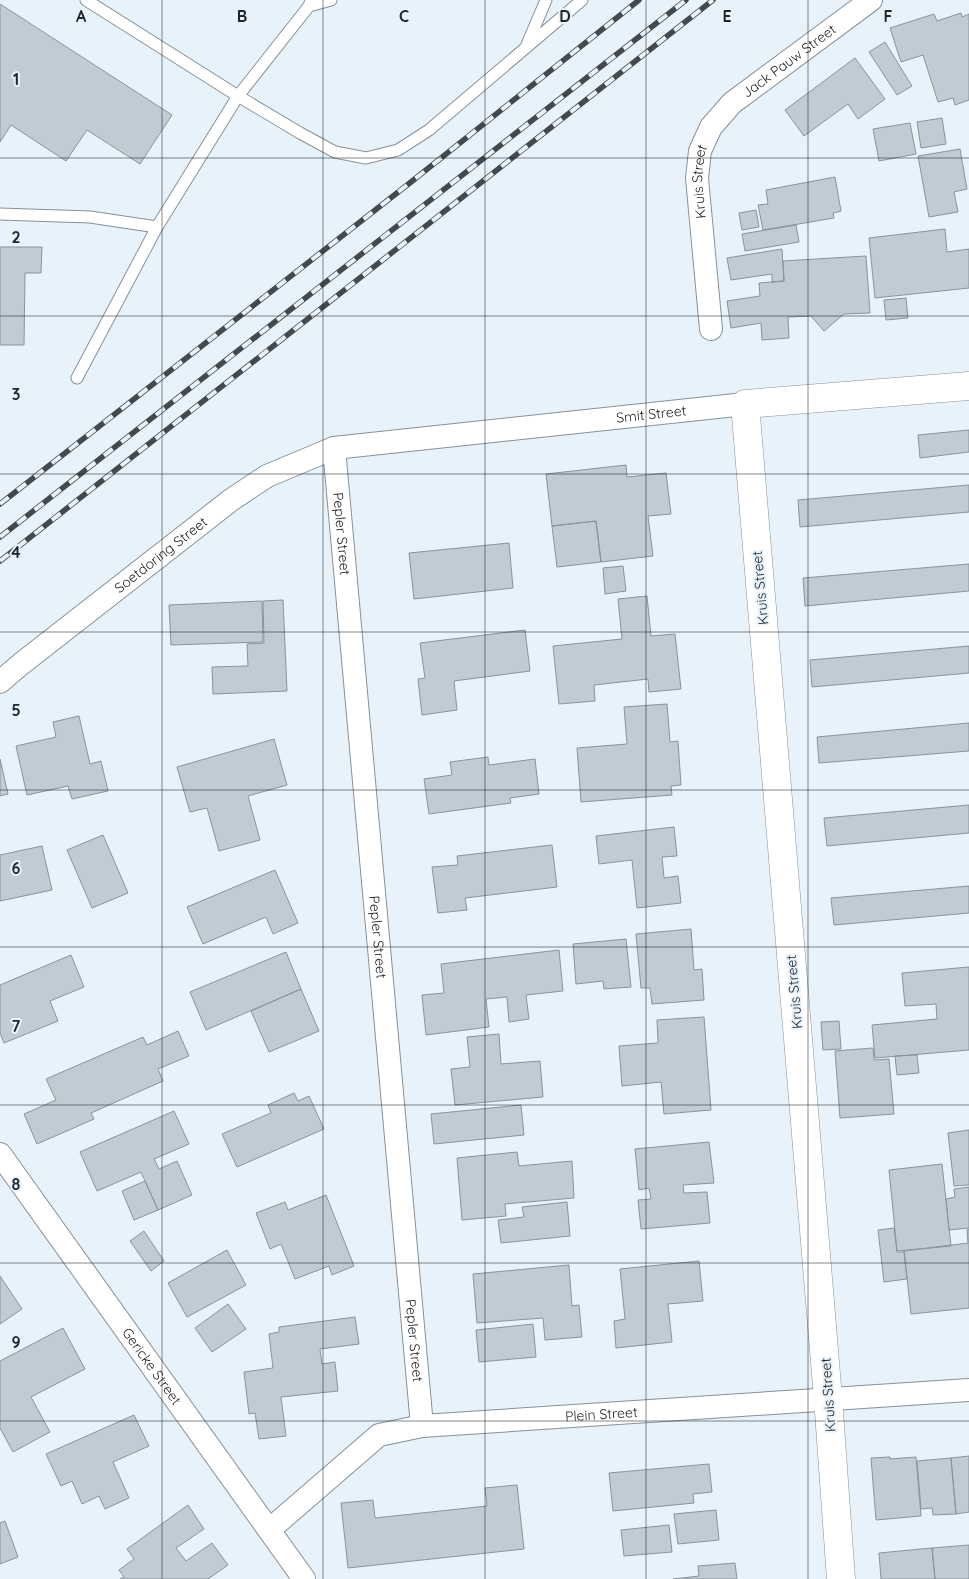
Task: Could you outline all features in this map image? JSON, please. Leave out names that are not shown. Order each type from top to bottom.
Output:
[{"type":"street","name":"Jack Pauw Street","points":[[711,127],[732,103],[871,0]]},
{"type":"street","name":"Kruis Street","points":[[711,127],[700,151],[697,178],[711,329]]},
{"type":"street","name":"Smit Street","points":[[334,448],[745,404],[969,386]]},
{"type":"street","name":"Kruis Street","points":[[745,404],[828,1398],[840,1579]]},
{"type":"street","name":"Soetdoring Street","points":[[0,682],[231,500],[267,476],[334,448]]},
{"type":"street","name":"Pepler Street","points":[[334,448],[422,1426]]},
{"type":"street","name":"Gericke Street","points":[[0,1154],[304,1579]]},
{"type":"street","name":"Plein Street","points":[[269,1530],[378,1435],[422,1426],[969,1390]]},
{"type":"lane","points":[[86,0],[238,96],[335,152],[366,158],[398,150],[429,130],[582,0]]},
{"type":"lane","points":[[77,378],[157,227],[238,96],[310,3],[331,0]]},
{"type":"lane","points":[[525,50],[546,0]]},
{"type":"lane","points":[[0,214],[90,217],[157,227]]},
{"type":"building","points":[[0,4],[172,115],[140,164],[87,130],[66,161],[11,125],[0,142]]},
{"type":"building","points":[[961,13],[962,17],[969,14],[969,100],[955,105],[953,98],[938,102],[923,55],[901,62],[890,28],[934,14],[937,21]]},
{"type":"building","points":[[885,42],[912,86],[897,95],[869,52]]},
{"type":"building","points":[[855,58],[885,99],[858,119],[848,104],[804,136],[785,110]]},
{"type":"building","points":[[942,118],[946,144],[921,148],[917,122]]},
{"type":"building","points":[[910,123],[916,154],[879,161],[873,129]]},
{"type":"building","points":[[960,149],[967,189],[954,192],[958,212],[929,217],[918,156]]},
{"type":"building","points":[[835,177],[841,211],[833,213],[834,218],[763,230],[758,205],[768,204],[766,190]]},
{"type":"building","points":[[756,210],[759,227],[742,230],[739,213]]},
{"type":"building","points":[[796,225],[799,242],[745,251],[742,234]]},
{"type":"building","points":[[945,229],[947,252],[969,249],[969,288],[875,298],[869,238]]},
{"type":"building","points":[[0,247],[42,247],[41,273],[25,273],[24,345],[0,345]]},
{"type":"building","points":[[782,249],[784,281],[772,282],[772,274],[731,280],[727,258]]},
{"type":"building","points":[[866,256],[870,313],[844,314],[824,331],[811,316],[788,317],[789,338],[762,340],[761,323],[731,328],[727,301],[760,296],[759,283],[784,281],[783,261]]},
{"type":"building","points":[[906,298],[908,318],[886,320],[884,300]]},
{"type":"building","points":[[969,430],[969,452],[920,458],[918,435]]},
{"type":"building","points":[[626,465],[627,477],[666,473],[671,514],[648,516],[653,556],[601,562],[596,521],[552,526],[546,474]]},
{"type":"building","points":[[969,485],[969,512],[800,527],[798,500]]},
{"type":"building","points":[[596,521],[601,562],[557,567],[552,526]]},
{"type":"building","points":[[509,543],[513,588],[414,599],[409,553]]},
{"type":"building","points":[[969,564],[969,591],[805,606],[803,578]]},
{"type":"building","points":[[623,566],[626,591],[605,594],[603,568]]},
{"type":"building","points":[[647,596],[651,636],[675,634],[681,689],[649,692],[648,679],[594,685],[595,701],[559,704],[553,646],[622,639],[618,599]]},
{"type":"building","points":[[283,600],[287,691],[213,694],[212,667],[248,666],[247,644],[264,643],[263,601]]},
{"type":"building","points":[[262,601],[263,642],[171,645],[169,605]]},
{"type":"building","points":[[525,630],[530,671],[454,681],[457,710],[422,715],[418,679],[425,678],[420,643]]},
{"type":"building","points":[[969,646],[969,673],[812,687],[810,660]]},
{"type":"building","points":[[667,704],[670,742],[678,741],[681,785],[671,786],[672,795],[581,802],[577,748],[627,744],[624,707]]},
{"type":"building","points":[[79,716],[90,764],[101,761],[108,791],[72,799],[68,786],[27,795],[16,746],[56,737],[53,722]]},
{"type":"building","points":[[969,723],[969,751],[819,763],[817,737]]},
{"type":"building","points":[[274,739],[287,785],[248,796],[260,840],[219,851],[207,808],[190,812],[177,767]]},
{"type":"building","points":[[488,757],[489,765],[535,759],[539,794],[510,798],[511,803],[429,814],[424,779],[452,775],[450,762]]},
{"type":"building","points":[[0,759],[8,794],[0,796]]},
{"type":"building","points":[[969,805],[969,833],[827,846],[824,818]]},
{"type":"building","points":[[674,827],[677,856],[662,857],[664,878],[678,876],[681,903],[637,908],[632,860],[599,864],[596,836]]},
{"type":"building","points":[[103,835],[128,893],[92,908],[67,850]]},
{"type":"building","points":[[552,845],[557,887],[465,898],[467,910],[438,913],[432,867],[458,865],[457,856]]},
{"type":"building","points":[[42,846],[52,890],[0,901],[0,855]]},
{"type":"building","points":[[275,870],[298,923],[273,934],[266,917],[203,944],[187,907]]},
{"type":"building","points":[[969,886],[969,913],[834,925],[831,898]]},
{"type":"building","points":[[691,929],[694,970],[702,969],[704,1000],[652,1004],[650,988],[641,988],[636,934]]},
{"type":"building","points":[[626,939],[631,987],[604,989],[603,981],[576,984],[573,944]]},
{"type":"building","points":[[559,950],[563,991],[526,995],[529,1019],[509,1022],[507,997],[486,999],[489,1027],[426,1035],[422,995],[444,993],[441,964]]},
{"type":"building","points":[[286,952],[301,989],[206,1030],[190,992]]},
{"type":"building","points":[[71,955],[84,987],[50,1001],[58,1021],[4,1043],[0,1033],[0,985]]},
{"type":"building","points":[[969,967],[969,1050],[875,1058],[872,1025],[937,1019],[936,1004],[905,1006],[902,973]]},
{"type":"building","points":[[301,989],[319,1031],[269,1052],[251,1011]]},
{"type":"building","points":[[704,1017],[711,1110],[664,1114],[661,1082],[622,1086],[619,1046],[658,1043],[657,1020]]},
{"type":"building","points":[[839,1021],[841,1049],[823,1050],[821,1022]]},
{"type":"building","points":[[178,1031],[189,1056],[158,1069],[163,1081],[91,1113],[94,1119],[37,1144],[24,1114],[56,1100],[46,1079],[143,1037],[147,1045]]},
{"type":"building","points":[[499,1034],[501,1064],[540,1061],[543,1097],[455,1105],[451,1069],[470,1067],[467,1037]]},
{"type":"building","points":[[873,1048],[874,1060],[889,1059],[894,1114],[840,1118],[835,1051]]},
{"type":"building","points":[[917,1055],[919,1073],[897,1075],[895,1056]]},
{"type":"building","points":[[294,1093],[298,1101],[309,1096],[324,1129],[237,1167],[222,1134],[271,1113],[268,1105]]},
{"type":"building","points":[[521,1105],[524,1135],[434,1144],[431,1114]]},
{"type":"building","points":[[174,1111],[189,1144],[154,1159],[159,1169],[177,1161],[192,1195],[158,1210],[141,1172],[97,1191],[80,1152]]},
{"type":"building","points":[[969,1130],[969,1185],[954,1186],[948,1133]]},
{"type":"building","points":[[709,1142],[714,1183],[683,1185],[684,1193],[707,1192],[710,1223],[641,1229],[638,1200],[651,1199],[649,1188],[639,1190],[635,1149]]},
{"type":"building","points":[[517,1152],[519,1166],[572,1161],[574,1198],[505,1204],[506,1216],[462,1220],[457,1158]]},
{"type":"building","points":[[942,1164],[951,1246],[897,1251],[889,1170]]},
{"type":"building","points":[[145,1181],[158,1210],[134,1220],[122,1191]]},
{"type":"building","points":[[969,1187],[969,1228],[949,1230],[946,1199],[955,1197],[954,1189]]},
{"type":"building","points":[[326,1195],[354,1266],[332,1275],[329,1266],[295,1279],[281,1244],[270,1249],[256,1213],[285,1202],[288,1210]]},
{"type":"building","points":[[567,1202],[570,1236],[501,1243],[498,1220],[524,1217],[522,1207]]},
{"type":"building","points":[[894,1228],[897,1252],[904,1252],[907,1279],[884,1282],[878,1230]]},
{"type":"building","points":[[969,1229],[969,1308],[911,1314],[904,1251],[968,1243],[967,1230]]},
{"type":"building","points":[[144,1231],[164,1261],[151,1271],[130,1241]]},
{"type":"building","points":[[227,1250],[246,1285],[187,1317],[168,1283]]},
{"type":"building","points":[[699,1261],[703,1301],[668,1304],[672,1342],[616,1348],[614,1321],[625,1319],[620,1269]]},
{"type":"building","points":[[569,1265],[572,1306],[579,1305],[582,1337],[545,1340],[543,1318],[477,1323],[473,1274]]},
{"type":"building","points":[[0,1276],[22,1309],[0,1324]]},
{"type":"building","points":[[228,1304],[246,1329],[212,1352],[195,1328]]},
{"type":"building","points":[[355,1317],[359,1344],[320,1349],[322,1364],[335,1362],[338,1391],[281,1397],[286,1436],[259,1439],[255,1413],[249,1414],[244,1372],[273,1368],[269,1334],[279,1332],[279,1327]]},
{"type":"building","points":[[533,1324],[536,1357],[479,1362],[476,1330]]},
{"type":"building","points":[[63,1328],[85,1369],[31,1397],[50,1432],[13,1452],[0,1428],[0,1361]]},
{"type":"building","points":[[134,1415],[149,1446],[113,1462],[129,1498],[105,1509],[99,1496],[82,1504],[72,1481],[61,1486],[46,1454]]},
{"type":"building","points":[[969,1456],[969,1512],[956,1514],[951,1458]]},
{"type":"building","points":[[890,1457],[890,1459],[916,1457],[921,1516],[876,1520],[871,1458]]},
{"type":"building","points":[[951,1458],[956,1514],[933,1515],[932,1508],[921,1509],[917,1461]]},
{"type":"building","points":[[709,1464],[712,1492],[693,1494],[694,1503],[613,1511],[609,1473]]},
{"type":"building","points":[[517,1485],[524,1549],[348,1568],[341,1503],[373,1500],[375,1518],[487,1506],[485,1488]]},
{"type":"building","points":[[188,1505],[204,1529],[176,1548],[186,1561],[212,1543],[228,1565],[208,1579],[120,1579],[124,1577],[119,1570],[134,1559],[127,1549]]},
{"type":"building","points":[[716,1510],[719,1540],[678,1544],[674,1514]]},
{"type":"building","points":[[5,1521],[18,1557],[0,1564],[0,1523]]},
{"type":"building","points":[[669,1525],[672,1552],[624,1556],[621,1530]]},
{"type":"building","points":[[969,1545],[969,1579],[935,1579],[932,1548]]},
{"type":"building","points":[[932,1548],[935,1579],[881,1579],[879,1553]]},
{"type":"building","points":[[735,1563],[737,1579],[673,1579],[699,1576],[698,1566]]},
{"type":"railway","points":[[0,504],[411,182],[639,0]]},
{"type":"railway","points":[[0,537],[686,0]]},
{"type":"railway","points":[[0,561],[713,0]]}]
